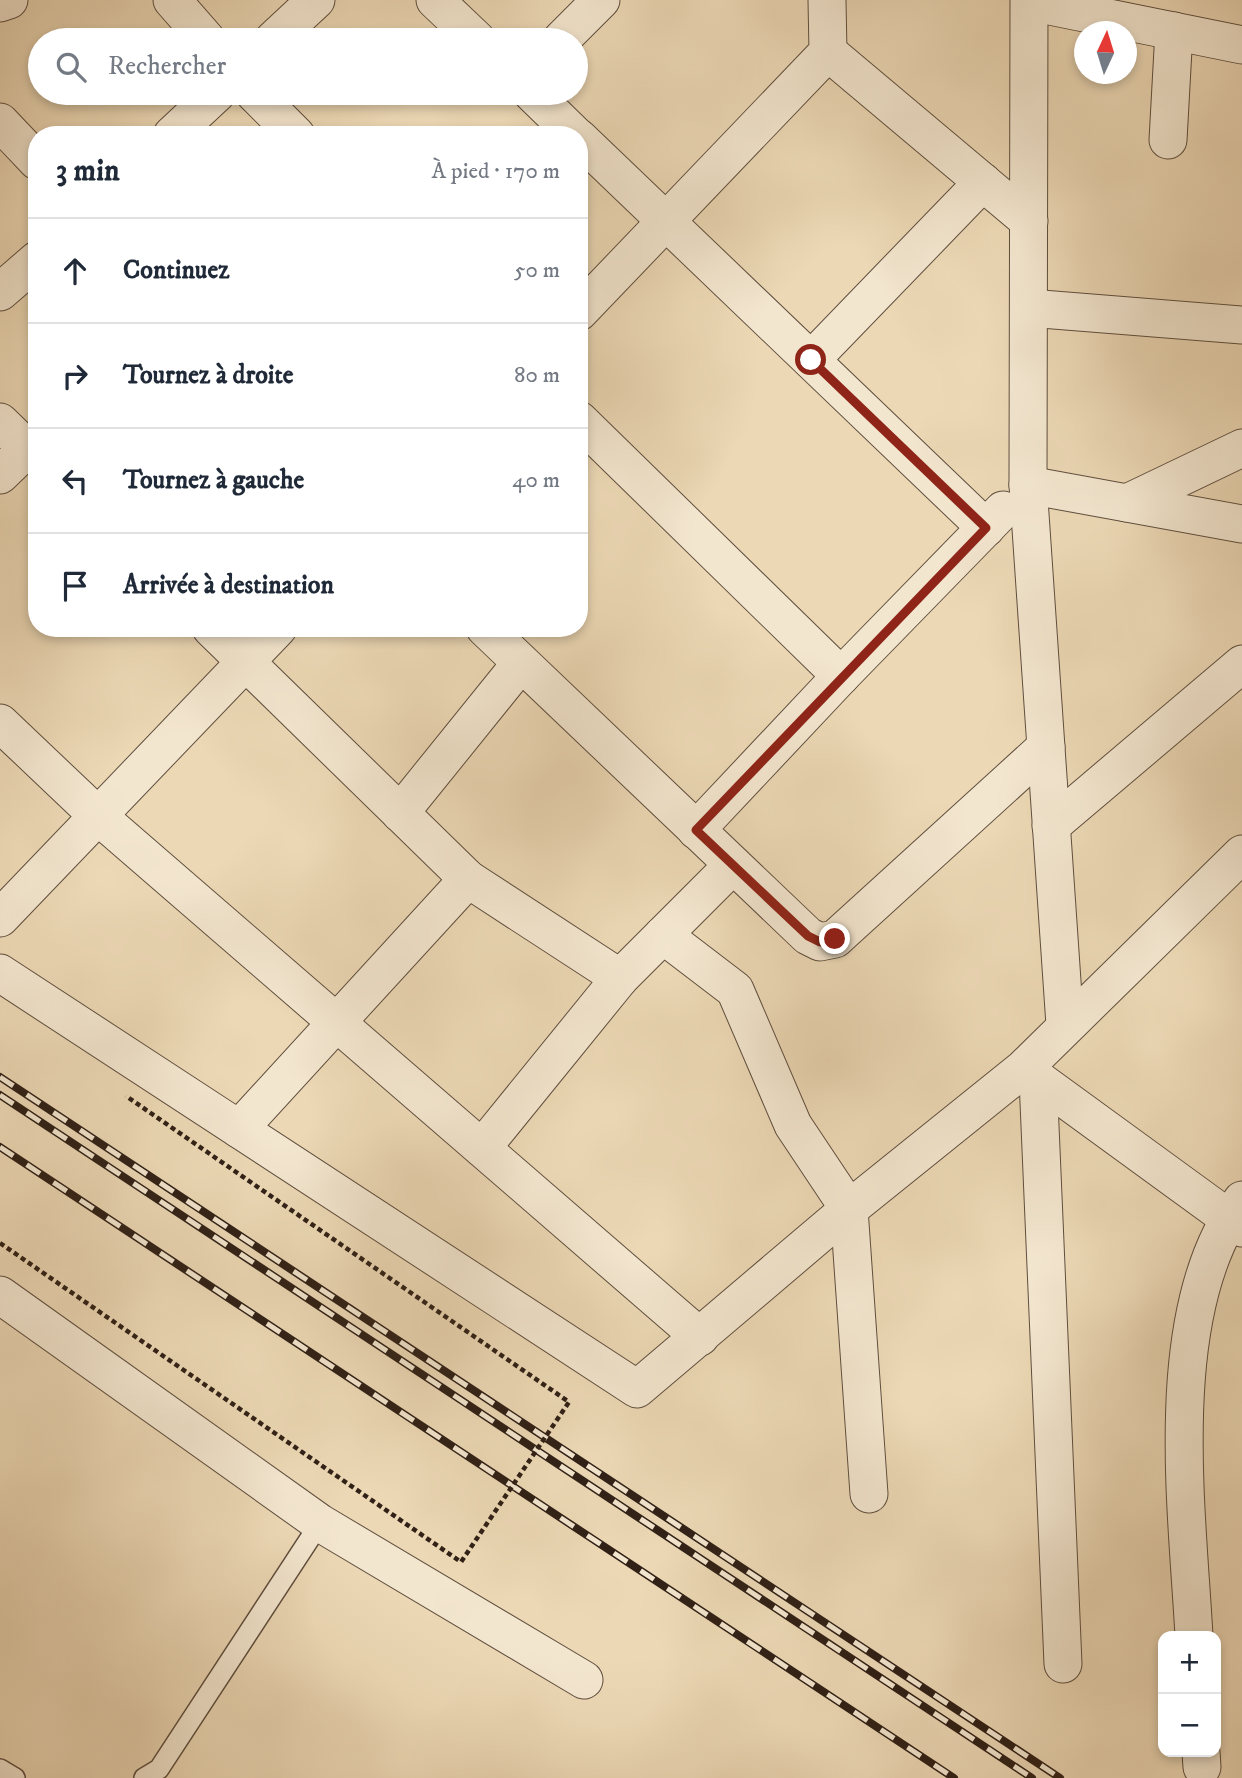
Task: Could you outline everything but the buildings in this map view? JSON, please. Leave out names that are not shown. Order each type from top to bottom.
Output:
[{"type":"street","points":[[0,3],[9,0]]},
{"type":"street","points":[[172,0],[196,28]]},
{"type":"street","points":[[286,28],[316,0]]},
{"type":"street","points":[[435,0],[464,28]]},
{"type":"street","points":[[573,28],[601,0]]},
{"type":"street","points":[[588,303],[828,51],[827,0]]},
{"type":"street","points":[[1065,1025],[1028,485],[1029,1],[1242,45]]},
{"type":"street","points":[[1168,140],[1174,31]]},
{"type":"street","points":[[828,51],[1029,221]]},
{"type":"street","points":[[182,126],[204,105]]},
{"type":"street","points":[[266,105],[287,126]]},
{"type":"street","points":[[544,105],[566,126]]},
{"type":"street","points":[[0,122],[28,152]]},
{"type":"street","points":[[588,147],[986,528]]},
{"type":"street","points":[[811,360],[983,182]]},
{"type":"street","points":[[0,292],[28,268]]},
{"type":"street","points":[[1029,308],[1242,325]]},
{"type":"street","points":[[0,422],[28,449]]},
{"type":"street","points":[[588,429],[841,676]]},
{"type":"street","points":[[1127,503],[1242,448]]},
{"type":"street","points":[[0,475],[28,456]]},
{"type":"street","points":[[1028,485],[1242,524]]},
{"type":"street","points":[[696,830],[841,676],[1028,485]]},
{"type":"street","points":[[220,637],[468,879],[620,978]]},
{"type":"street","points":[[0,918],[270,637]]},
{"type":"street","points":[[494,637],[808,936],[820,942],[835,939],[1046,747]]},
{"type":"street","points":[[400,813],[521,663]]},
{"type":"street","points":[[1051,826],[1242,664]]},
{"type":"street","points":[[0,723],[98,816],[700,1337]]},
{"type":"street","points":[[0,973],[637,1389],[849,1209],[1031,1074],[1065,1025],[1242,854]]},
{"type":"street","points":[[482,1147],[620,978],[733,865]]},
{"type":"street","points":[[239,1129],[468,879]]},
{"type":"street","points":[[663,934],[735,990],[793,1125],[849,1209],[869,1494]]},
{"type":"street","points":[[1031,1074],[1237,1216],[1201,1290],[1187,1361],[1186,1496],[1194,1631]]},
{"type":"street","points":[[1031,1074],[1063,1664]]},
{"type":"street","points":[[0,1295],[320,1523],[584,1680]]},
{"type":"lane","points":[[144,1778],[159,1769],[320,1523]]},
{"type":"lane","points":[[0,1769],[15,1778]]},
{"type":"path","points":[[0,1243],[461,1562],[569,1402],[126,1096]]},
{"type":"railway","points":[[0,1077],[1060,1778]]},
{"type":"railway","points":[[0,1095],[1032,1778]]},
{"type":"railway","points":[[0,1147],[954,1778]]},
{"type":"route","points":[[811,360],[986,528],[696,830],[808,936],[820,942],[835,939]]}]
